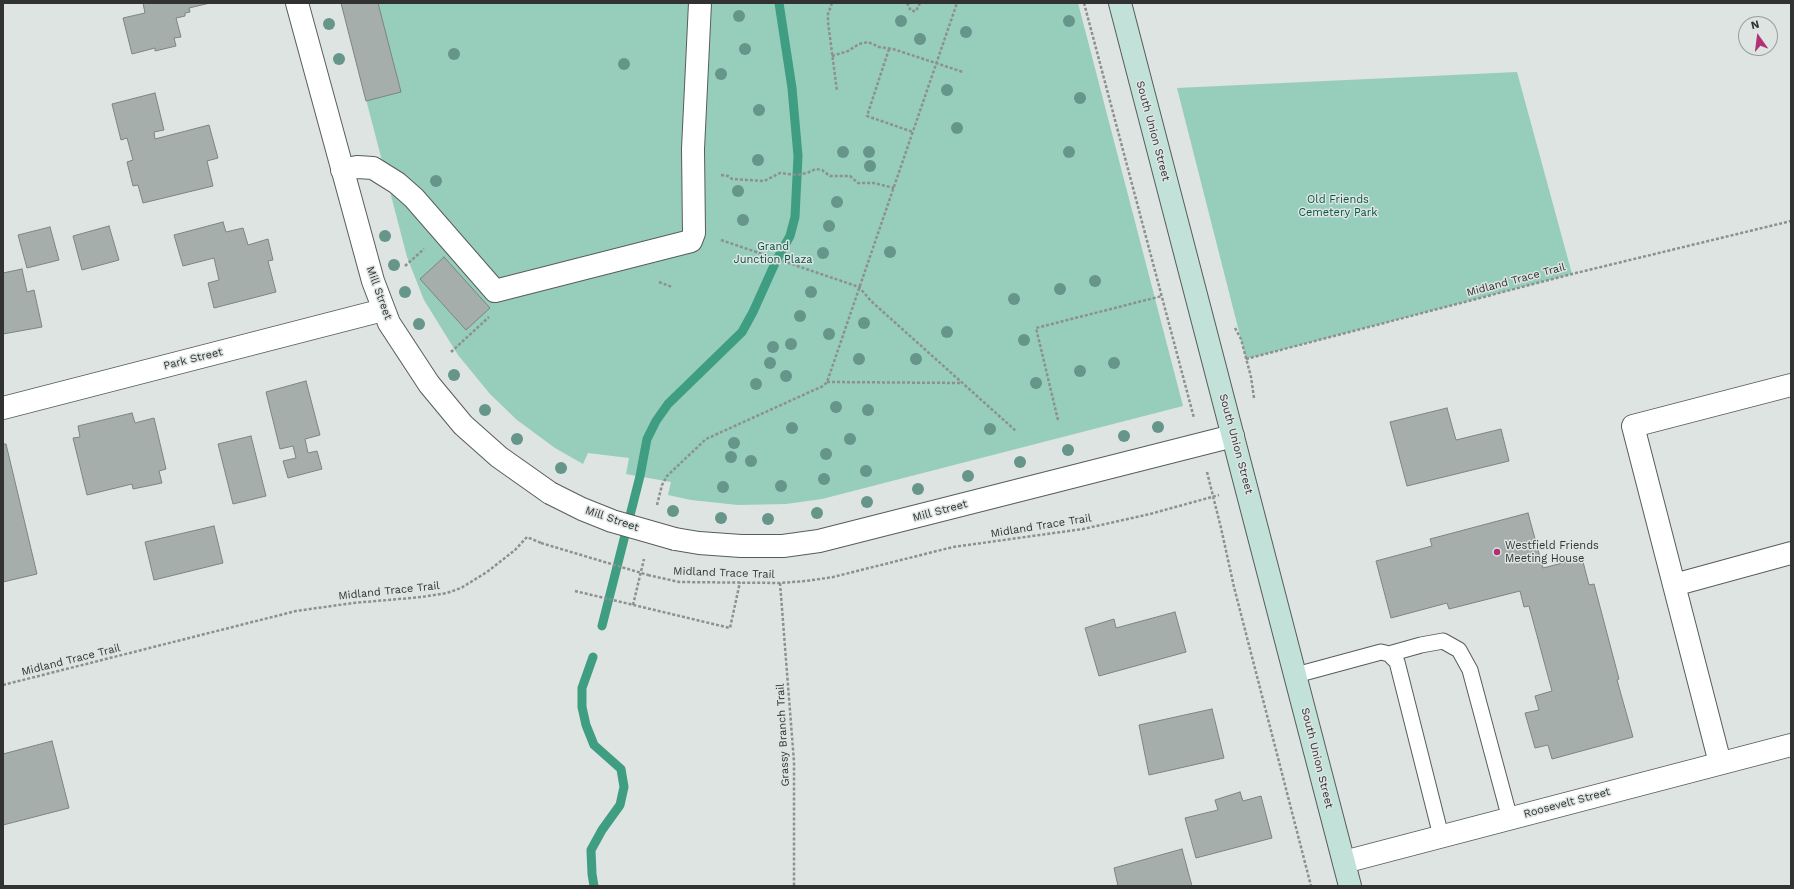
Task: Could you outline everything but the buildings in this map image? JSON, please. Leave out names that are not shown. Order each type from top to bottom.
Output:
[{"type":"street","name":"Mill Street","points":[[297,3],[373,281],[383,310],[414,364],[447,407],[482,443],[523,475],[550,493],[582,509],[612,521],[675,539],[707,544],[783,546],[819,541],[1233,436]]},
{"type":"street","points":[[342,170],[357,167],[373,168],[397,183],[414,198],[494,290],[691,241],[694,233],[693,148],[700,3]]},
{"type":"street","name":"South Union Street","points":[[1120,3],[1350,886]]},
{"type":"street","name":"Park Street","points":[[3,408],[383,310]]},
{"type":"street","points":[[1720,763],[1633,426],[1791,385]]},
{"type":"street","points":[[1674,585],[1791,553]]},
{"type":"street","name":"Roosevelt Street","points":[[1344,862],[1791,745]]},
{"type":"lane","points":[[1296,675],[1381,652],[1389,654],[1442,641],[1459,650],[1470,670],[1510,818]]},
{"type":"lane","points":[[1389,654],[1397,662],[1441,836]]},
{"type":"path","points":[[832,3],[828,14],[828,22],[837,91]]},
{"type":"path","points":[[907,3],[911,11],[916,11],[920,3]]},
{"type":"path","points":[[656,508],[662,485],[667,476],[706,439],[823,386],[827,382],[957,3]]},
{"type":"path","points":[[832,56],[848,51],[863,42],[868,42],[879,47],[937,63],[963,72]]},
{"type":"path","points":[[889,49],[867,116],[913,132]]},
{"type":"path","points":[[693,178],[723,174],[732,179],[764,181],[780,173],[798,175],[816,169],[822,170],[830,176],[850,176],[858,183],[874,183],[894,188]]},
{"type":"path","name":"Midland Trace Trail","points":[[1246,359],[1564,276],[1791,221]]},
{"type":"path","points":[[715,238],[854,284],[859,287],[871,301],[1016,431]]},
{"type":"path","points":[[659,282],[672,287]]},
{"type":"path","points":[[451,352],[497,310],[494,290]]},
{"type":"path","points":[[1058,420],[1036,328],[1162,296]]},
{"type":"path","points":[[1232,323],[1242,339],[1254,404]]},
{"type":"path","points":[[827,382],[962,382]]},
{"type":"path","name":"Midland Trace Trail","points":[[3,685],[296,611],[353,602],[422,597],[447,593],[461,588],[487,572],[515,550],[527,536],[541,543],[648,575],[679,582],[780,583],[833,577],[953,547],[1083,529],[1150,514],[1247,486]]},
{"type":"path","points":[[633,605],[645,552]]},
{"type":"path","points":[[575,591],[730,628],[740,582]]},
{"type":"path","name":"Grassy Branch Trail","points":[[780,583],[794,762],[794,886]]},
{"type":"green space","name":"Grand Junction Plaza","points":[[341,3],[1078,3],[1183,406],[822,499],[786,504],[738,505],[691,500],[668,495],[671,482],[626,474],[629,458],[588,453],[583,464],[555,448],[517,420],[490,394],[458,355],[424,300],[407,257]]},
{"type":"green space","name":"Old Friends Cemetery Park","points":[[1517,72],[1572,274],[1246,359],[1177,88]]},
{"type":"waterway","points":[[602,626],[640,476],[647,439],[656,421],[668,404],[742,332],[753,312],[776,261],[790,236],[795,217],[798,156],[792,88],[779,3]]},
{"type":"waterway","points":[[593,657],[582,688],[582,707],[586,725],[594,745],[621,769],[624,787],[620,805],[602,830],[591,850],[594,886]]},
{"type":"place","name":"Westfield Friends Meeting House","points":[[1497,552]]}]
